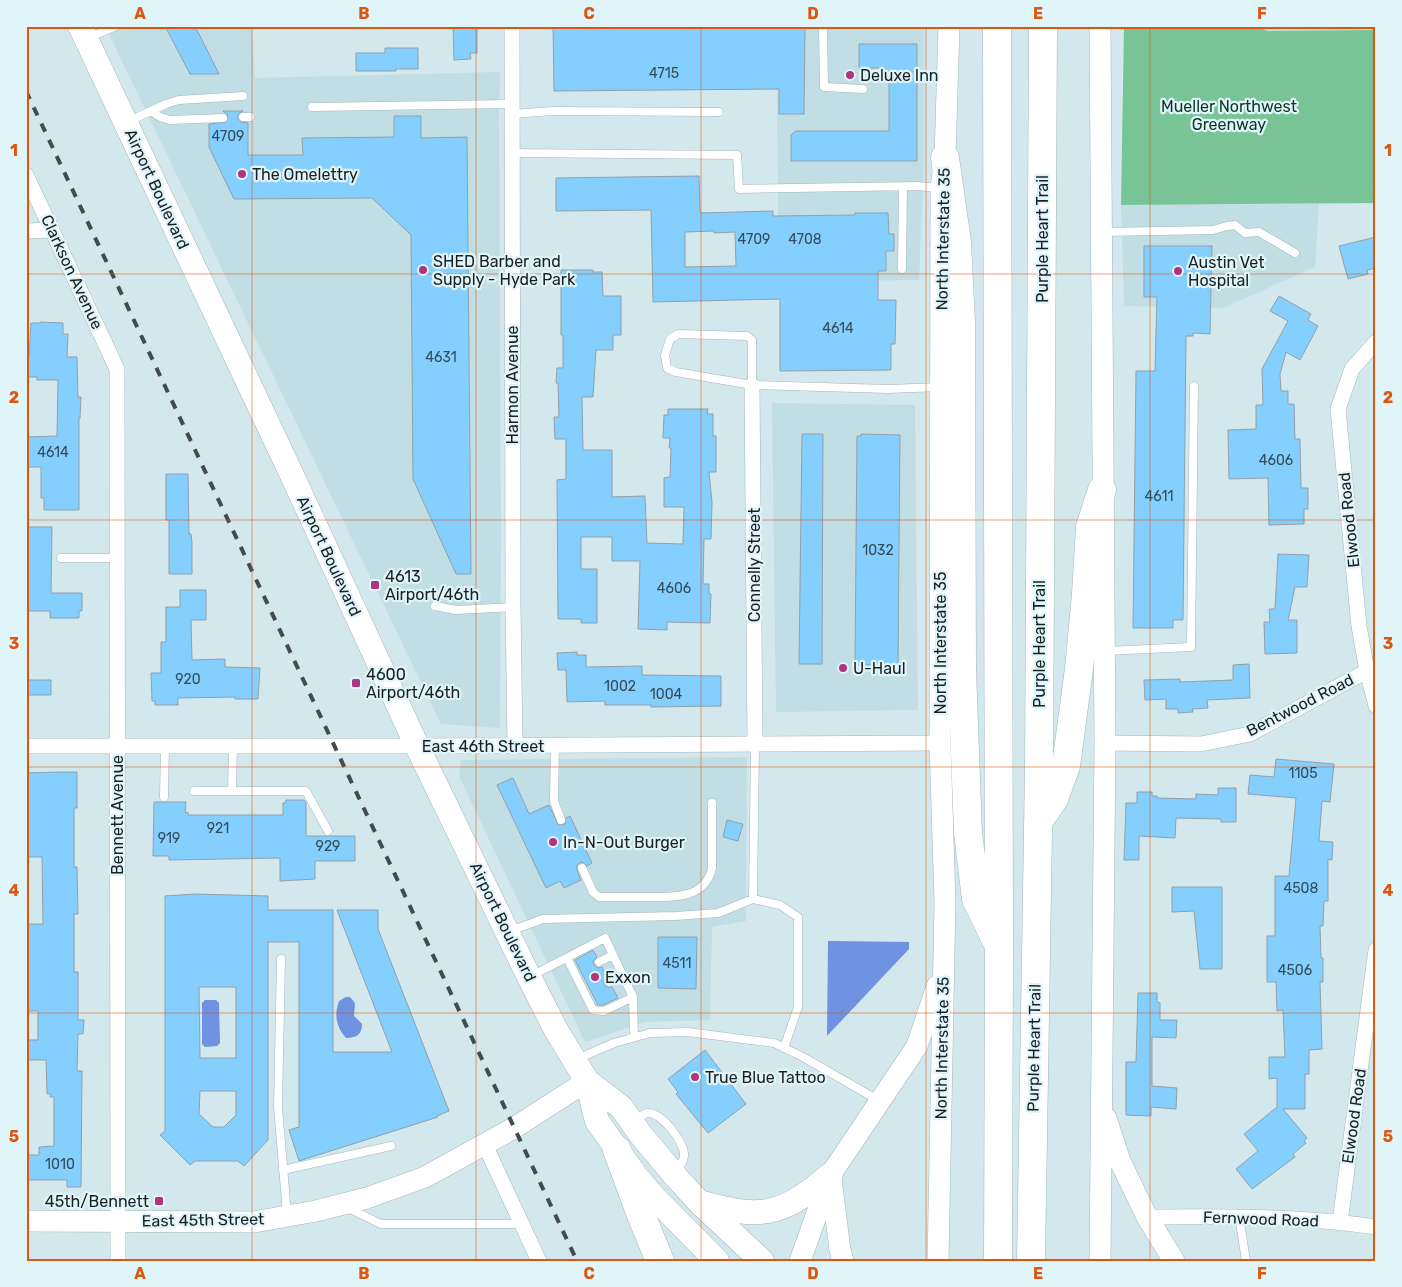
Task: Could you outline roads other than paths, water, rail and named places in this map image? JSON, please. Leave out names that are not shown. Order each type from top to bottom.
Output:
[{"type":"highway","points":[[997,26],[998,1261]]},
{"type":"highway","name":"Purple Heart Trail","points":[[1031,1261],[1039,760],[1043,26]]},
{"type":"highway","points":[[945,158],[957,242],[961,323],[962,670],[968,833],[976,899],[999,947]]},
{"type":"highway","points":[[1037,824],[1054,799],[1066,766],[1084,613],[1090,527],[1102,490]]},
{"type":"highway","points":[[617,1150],[660,1261]]},
{"type":"main road","name":"North Interstate 35","points":[[938,1261],[945,902],[940,743],[941,188],[945,158],[949,26]]},
{"type":"main road","points":[[1100,26],[1105,743],[1100,1098],[1100,1261]]},
{"type":"main road","name":"Airport Boulevard","points":[[83,33],[292,473],[417,746],[529,977],[556,1030],[587,1081],[597,1121],[653,1196],[717,1261]]},
{"type":"main road","points":[[700,1202],[747,1212],[768,1212],[791,1203],[810,1192],[830,1174],[918,1046],[944,965]]},
{"type":"main road","name":"Airport Boulevard","points":[[587,1081],[621,1107],[673,1173],[700,1202],[762,1261]]},
{"type":"main road","name":"East 45th Street","points":[[26,1221],[254,1222],[341,1205],[367,1198],[425,1177],[514,1128],[587,1081]]},
{"type":"main road","points":[[1100,1098],[1120,1161],[1146,1217],[1174,1261]]},
{"type":"main road","points":[[800,1261],[830,1174]]},
{"type":"main road","points":[[830,1174],[840,1250],[844,1261]]},
{"type":"street","name":"Harmon Avenue","points":[[512,26],[515,745]]},
{"type":"street","name":"Clarkson Avenue","points":[[26,175],[117,369]]},
{"type":"street","points":[[26,231],[52,230]]},
{"type":"street","name":"Elwood Road","points":[[1375,343],[1352,369],[1338,409],[1359,626],[1371,671],[1376,706]]},
{"type":"street","name":"Bennett Avenue","points":[[117,369],[118,1261]]},
{"type":"street","name":"Connelly Street","points":[[752,385],[755,744]]},
{"type":"street","name":"Bentwood Road","points":[[1105,743],[1201,744],[1250,734],[1371,671]]},
{"type":"street","name":"East 46th Street","points":[[26,746],[940,743]]},
{"type":"street","name":"Elwood Road","points":[[1340,1222],[1376,950]]},
{"type":"street","points":[[485,1145],[539,1261]]},
{"type":"street","name":"Fernwood Road","points":[[1146,1217],[1239,1216],[1340,1222],[1376,1227]]},
{"type":"lane","points":[[83,33],[116,26]]},
{"type":"lane","points":[[823,26],[824,87],[863,89]]},
{"type":"lane","points":[[126,122],[179,100],[243,96]]},
{"type":"lane","points":[[312,107],[719,112]]},
{"type":"lane","points":[[150,111],[170,120],[223,118]]},
{"type":"lane","points":[[512,153],[737,156],[739,189],[941,188]]},
{"type":"lane","points":[[902,269],[904,187]]},
{"type":"lane","points":[[1100,232],[1213,230],[1235,225],[1245,233],[1259,232],[1295,254]]},
{"type":"lane","points":[[752,385],[752,340],[747,336],[678,334],[670,339],[665,355],[667,368],[676,372],[752,385],[888,389],[941,387]]},
{"type":"lane","points":[[1104,651],[1191,647],[1194,386]]},
{"type":"lane","points":[[61,558],[117,558]]},
{"type":"lane","points":[[435,606],[456,610],[513,608]]},
{"type":"lane","points":[[753,898],[755,744]]},
{"type":"lane","points":[[555,745],[554,801],[561,820]]},
{"type":"lane","points":[[164,746],[164,797]]},
{"type":"lane","points":[[232,791],[233,746]]},
{"type":"lane","points":[[194,791],[306,791],[328,831]]},
{"type":"lane","points":[[582,868],[593,892],[599,897],[676,898],[689,894],[702,887],[710,878],[712,868],[712,803]]},
{"type":"lane","points":[[508,932],[543,919],[676,916],[718,913],[753,898],[780,905],[798,918],[798,1007],[784,1048]]},
{"type":"lane","points":[[529,977],[604,938],[633,997],[634,1038]]},
{"type":"lane","points":[[599,962],[613,955]]},
{"type":"lane","points":[[567,958],[578,973],[588,993],[593,1010],[604,1011],[633,997]]},
{"type":"lane","points":[[281,959],[278,1106],[287,1216]]},
{"type":"lane","points":[[609,982],[623,976]]},
{"type":"lane","points":[[575,1061],[614,1043],[650,1033],[688,1032],[774,1043],[880,1101]]},
{"type":"lane","points":[[283,1170],[391,1146]]},
{"type":"lane","points":[[341,1205],[381,1224],[522,1224]]},
{"type":"lane","points":[[1239,1216],[1246,1261]]},
{"type":"water","points":[[828,941],[909,942],[909,949],[827,1036]]},
{"type":"water","points":[[350,997],[355,1003],[354,1016],[362,1024],[360,1033],[350,1038],[346,1038],[340,1029],[336,1016],[339,1001]]},
{"type":"water","points":[[205,1000],[216,1000],[219,1003],[220,1043],[217,1046],[205,1047],[202,1044],[202,1003]]},
{"type":"railway","points":[[26,91],[577,1261]]},
{"type":"place","name":"Deluxe Inn","points":[[850,75]]},
{"type":"place","name":"The Omelettry","points":[[242,174]]},
{"type":"place","name":"SHED Barber and Supply - Hyde Park","points":[[423,270]]},
{"type":"place","name":"Austin Vet Hospital","points":[[1178,271]]},
{"type":"place","name":"4613 Airport/46th","points":[[375,585]]},
{"type":"place","name":"U-Haul","points":[[843,668]]},
{"type":"place","name":"4600 Airport/46th","points":[[356,683]]},
{"type":"place","name":"In-N-Out Burger","points":[[553,842]]},
{"type":"place","name":"Exxon","points":[[595,977]]},
{"type":"place","name":"True Blue Tattoo","points":[[695,1077]]},
{"type":"place","name":"45th/Bennett","points":[[159,1201]]},
{"type":"park label","name":"Mueller Northwest Greenway","points":[[1229,115]]}]
